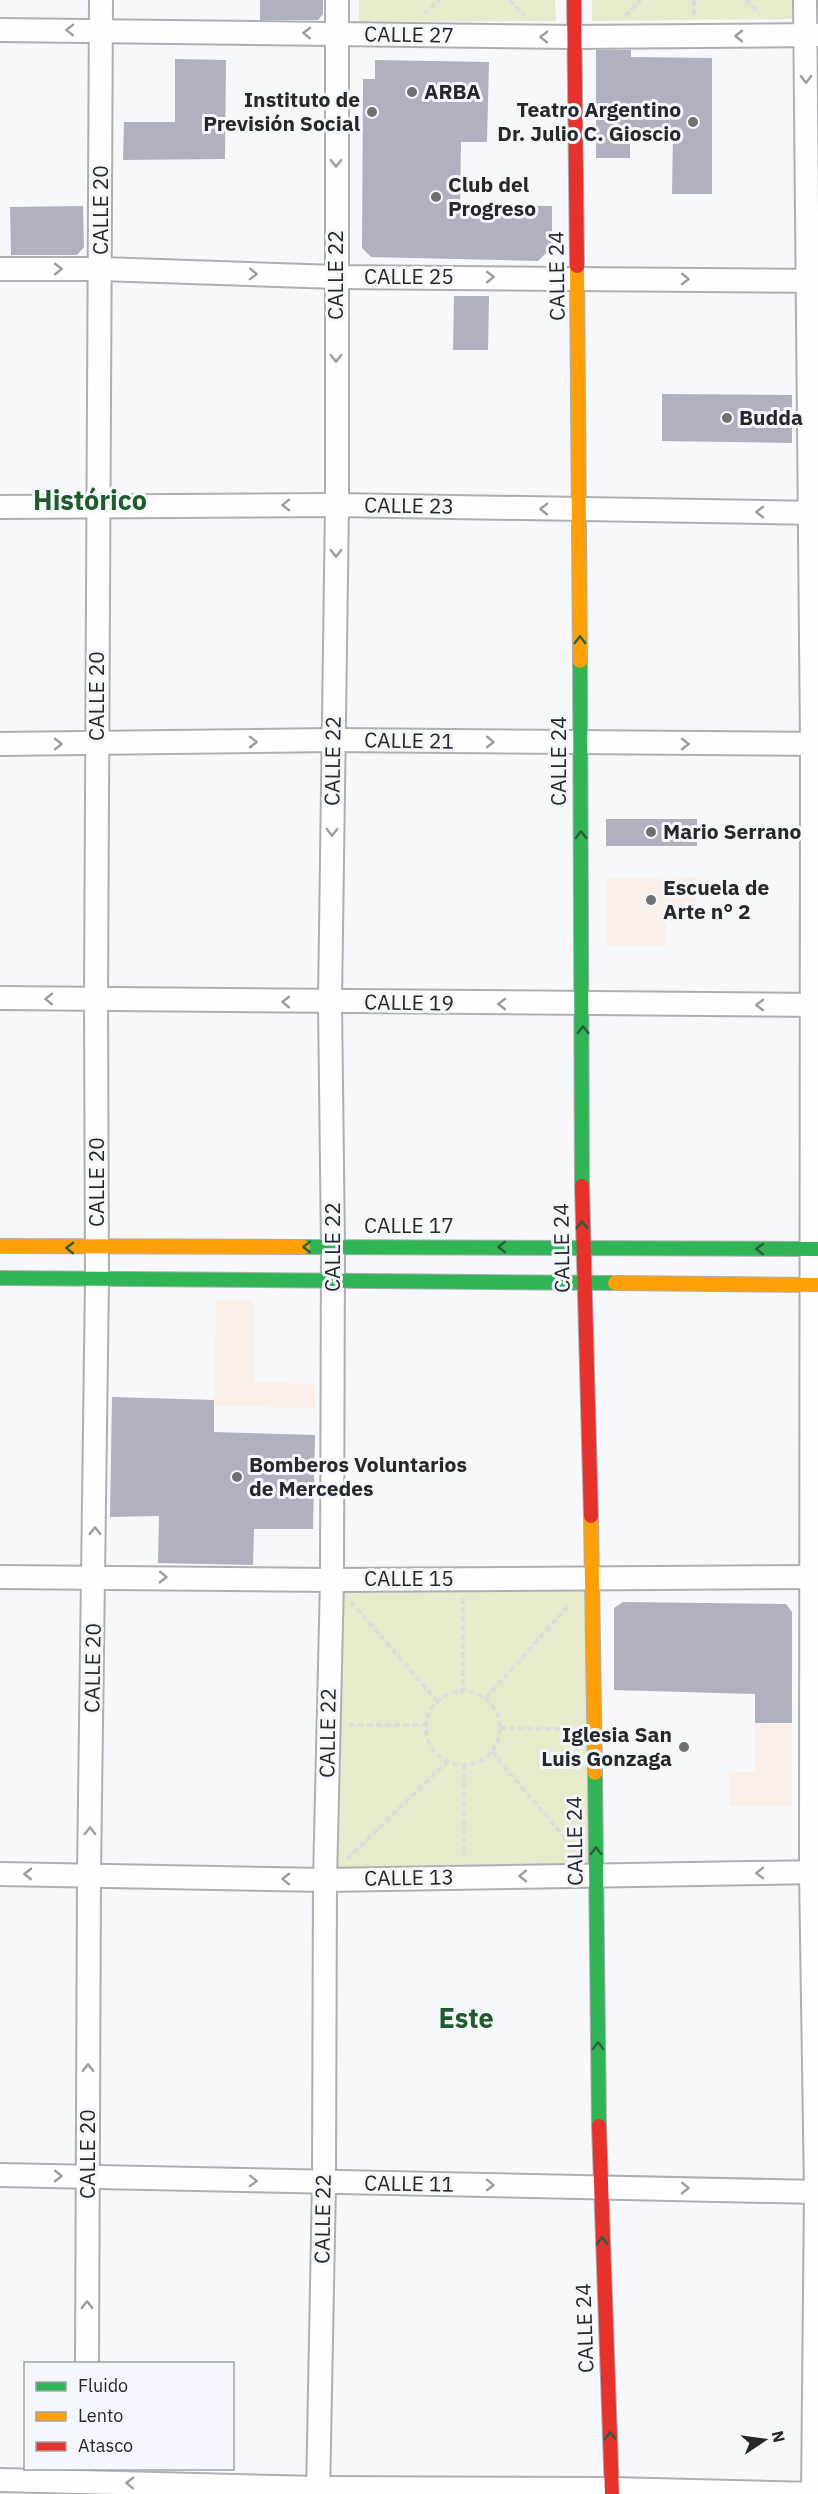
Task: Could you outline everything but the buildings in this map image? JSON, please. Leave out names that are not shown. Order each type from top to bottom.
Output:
[{"type":"street","name":"CALLE 20","points":[[87,2362],[89,1874],[98,1248],[96,999],[102,0]]},
{"type":"street","name":"CALLE 22","points":[[318,2491],[324,2183],[325,1880],[332,1580],[333,1247],[330,1002],[337,505],[337,0]]},
{"type":"street","name":"CALLE 24","points":[[573,0],[580,510],[582,1247],[593,1578],[600,2186],[612,2492]]},
{"type":"street","points":[[805,0],[811,35],[815,744],[817,2192],[813,2494]]},
{"type":"street","name":"CALLE 27","points":[[0,30],[574,37],[811,35]]},
{"type":"street","name":"CALLE 25","points":[[0,269],[101,269],[336,277],[813,281]]},
{"type":"street","name":"CALLE 23","points":[[0,507],[337,505],[814,513]]},
{"type":"street","name":"CALLE 21","points":[[0,744],[333,740],[815,744]]},
{"type":"street","name":"CALLE 19","points":[[0,998],[583,1005],[814,1005]]},
{"type":"street","name":"CALLE 17","points":[[0,1246],[814,1249]]},
{"type":"street","points":[[0,1278],[815,1285]]},
{"type":"street","name":"CALLE 15","points":[[0,1577],[95,1576],[332,1580],[815,1577]]},
{"type":"street","name":"CALLE 13","points":[[0,1874],[325,1880],[815,1872]]},
{"type":"street","name":"CALLE 11","points":[[0,2175],[817,2192]]},
{"type":"street","points":[[0,2480],[318,2491],[818,2494]]},
{"type":"path","points":[[509,0],[525,16]]},
{"type":"path","points":[[618,23],[641,0]]},
{"type":"path","points":[[693,0],[694,22]]},
{"type":"path","points":[[746,0],[768,22]]},
{"type":"path","points":[[463,1579],[463,1690]]},
{"type":"path","points":[[332,1580],[437,1701]]},
{"type":"path","points":[[486,1698],[570,1604]]},
{"type":"path","points":[[463,1690],[486,1698],[499,1717],[500,1728],[492,1752],[484,1759],[464,1765],[448,1761],[432,1747],[427,1737],[426,1725],[432,1708],[437,1701],[463,1690]]},
{"type":"path","points":[[329,1725],[426,1725]]},
{"type":"path","points":[[500,1728],[594,1729]]},
{"type":"path","points":[[492,1752],[574,1848]]},
{"type":"path","points":[[325,1880],[448,1761]]},
{"type":"path","points":[[464,1765],[464,1877]]},
{"type":"shaded area","name":"Escuela de Arte n° 2","points":[[696,877],[697,921],[666,921],[666,946],[607,945],[606,878]]},
{"type":"shaded area","points":[[216,1300],[254,1301],[254,1382],[315,1384],[315,1408],[214,1406]]},
{"type":"shaded area","points":[[623,1602],[786,1604],[792,1612],[792,1807],[729,1806],[729,1772],[755,1772],[755,1694],[614,1690],[614,1608]]},
{"type":"green space","points":[[359,0],[555,0],[556,21],[359,22]]},
{"type":"green space","points":[[592,0],[792,0],[792,19],[592,21]]},
{"type":"green space","points":[[593,1578],[596,1875],[325,1880],[332,1580]]},
{"type":"traffic: fast","points":[[580,661],[582,1186]]},
{"type":"traffic: fast","points":[[303,1247],[818,1249]]},
{"type":"traffic: fast","points":[[0,1278],[615,1283]]},
{"type":"traffic: fast","points":[[595,1773],[599,2126]]},
{"type":"traffic: slow","points":[[577,266],[580,661]]},
{"type":"traffic: slow","points":[[0,1246],[303,1247]]},
{"type":"traffic: slow","points":[[615,1283],[818,1285]]},
{"type":"traffic: slow","points":[[591,1516],[595,1773]]},
{"type":"traffic: jam","points":[[574,0],[577,266]]},
{"type":"traffic: jam","points":[[582,1186],[591,1516]]},
{"type":"traffic: jam","points":[[599,2126],[612,2494]]},
{"type":"place","name":"ARBA","points":[[412,92]]},
{"type":"place","name":"Instituto de Previsión Social","points":[[372,112]]},
{"type":"place","name":"Teatro Argentino Dr. Julio C. Gioscio","points":[[693,122]]},
{"type":"place","name":"Club del Progreso","points":[[436,197]]},
{"type":"place","name":"Budda","points":[[727,418]]},
{"type":"place","name":"Mario Serrano","points":[[651,832]]},
{"type":"place","name":"Escuela de Arte n° 2","points":[[651,900]]},
{"type":"place","name":"Bomberos Voluntarios de Mercedes","points":[[237,1477]]},
{"type":"place","name":"Iglesia San Luis Gonzaga","points":[[684,1747]]},
{"type":"district","name":"Histórico","points":[[90,501]]},
{"type":"district","name":"Este","points":[[466,2019]]}]
